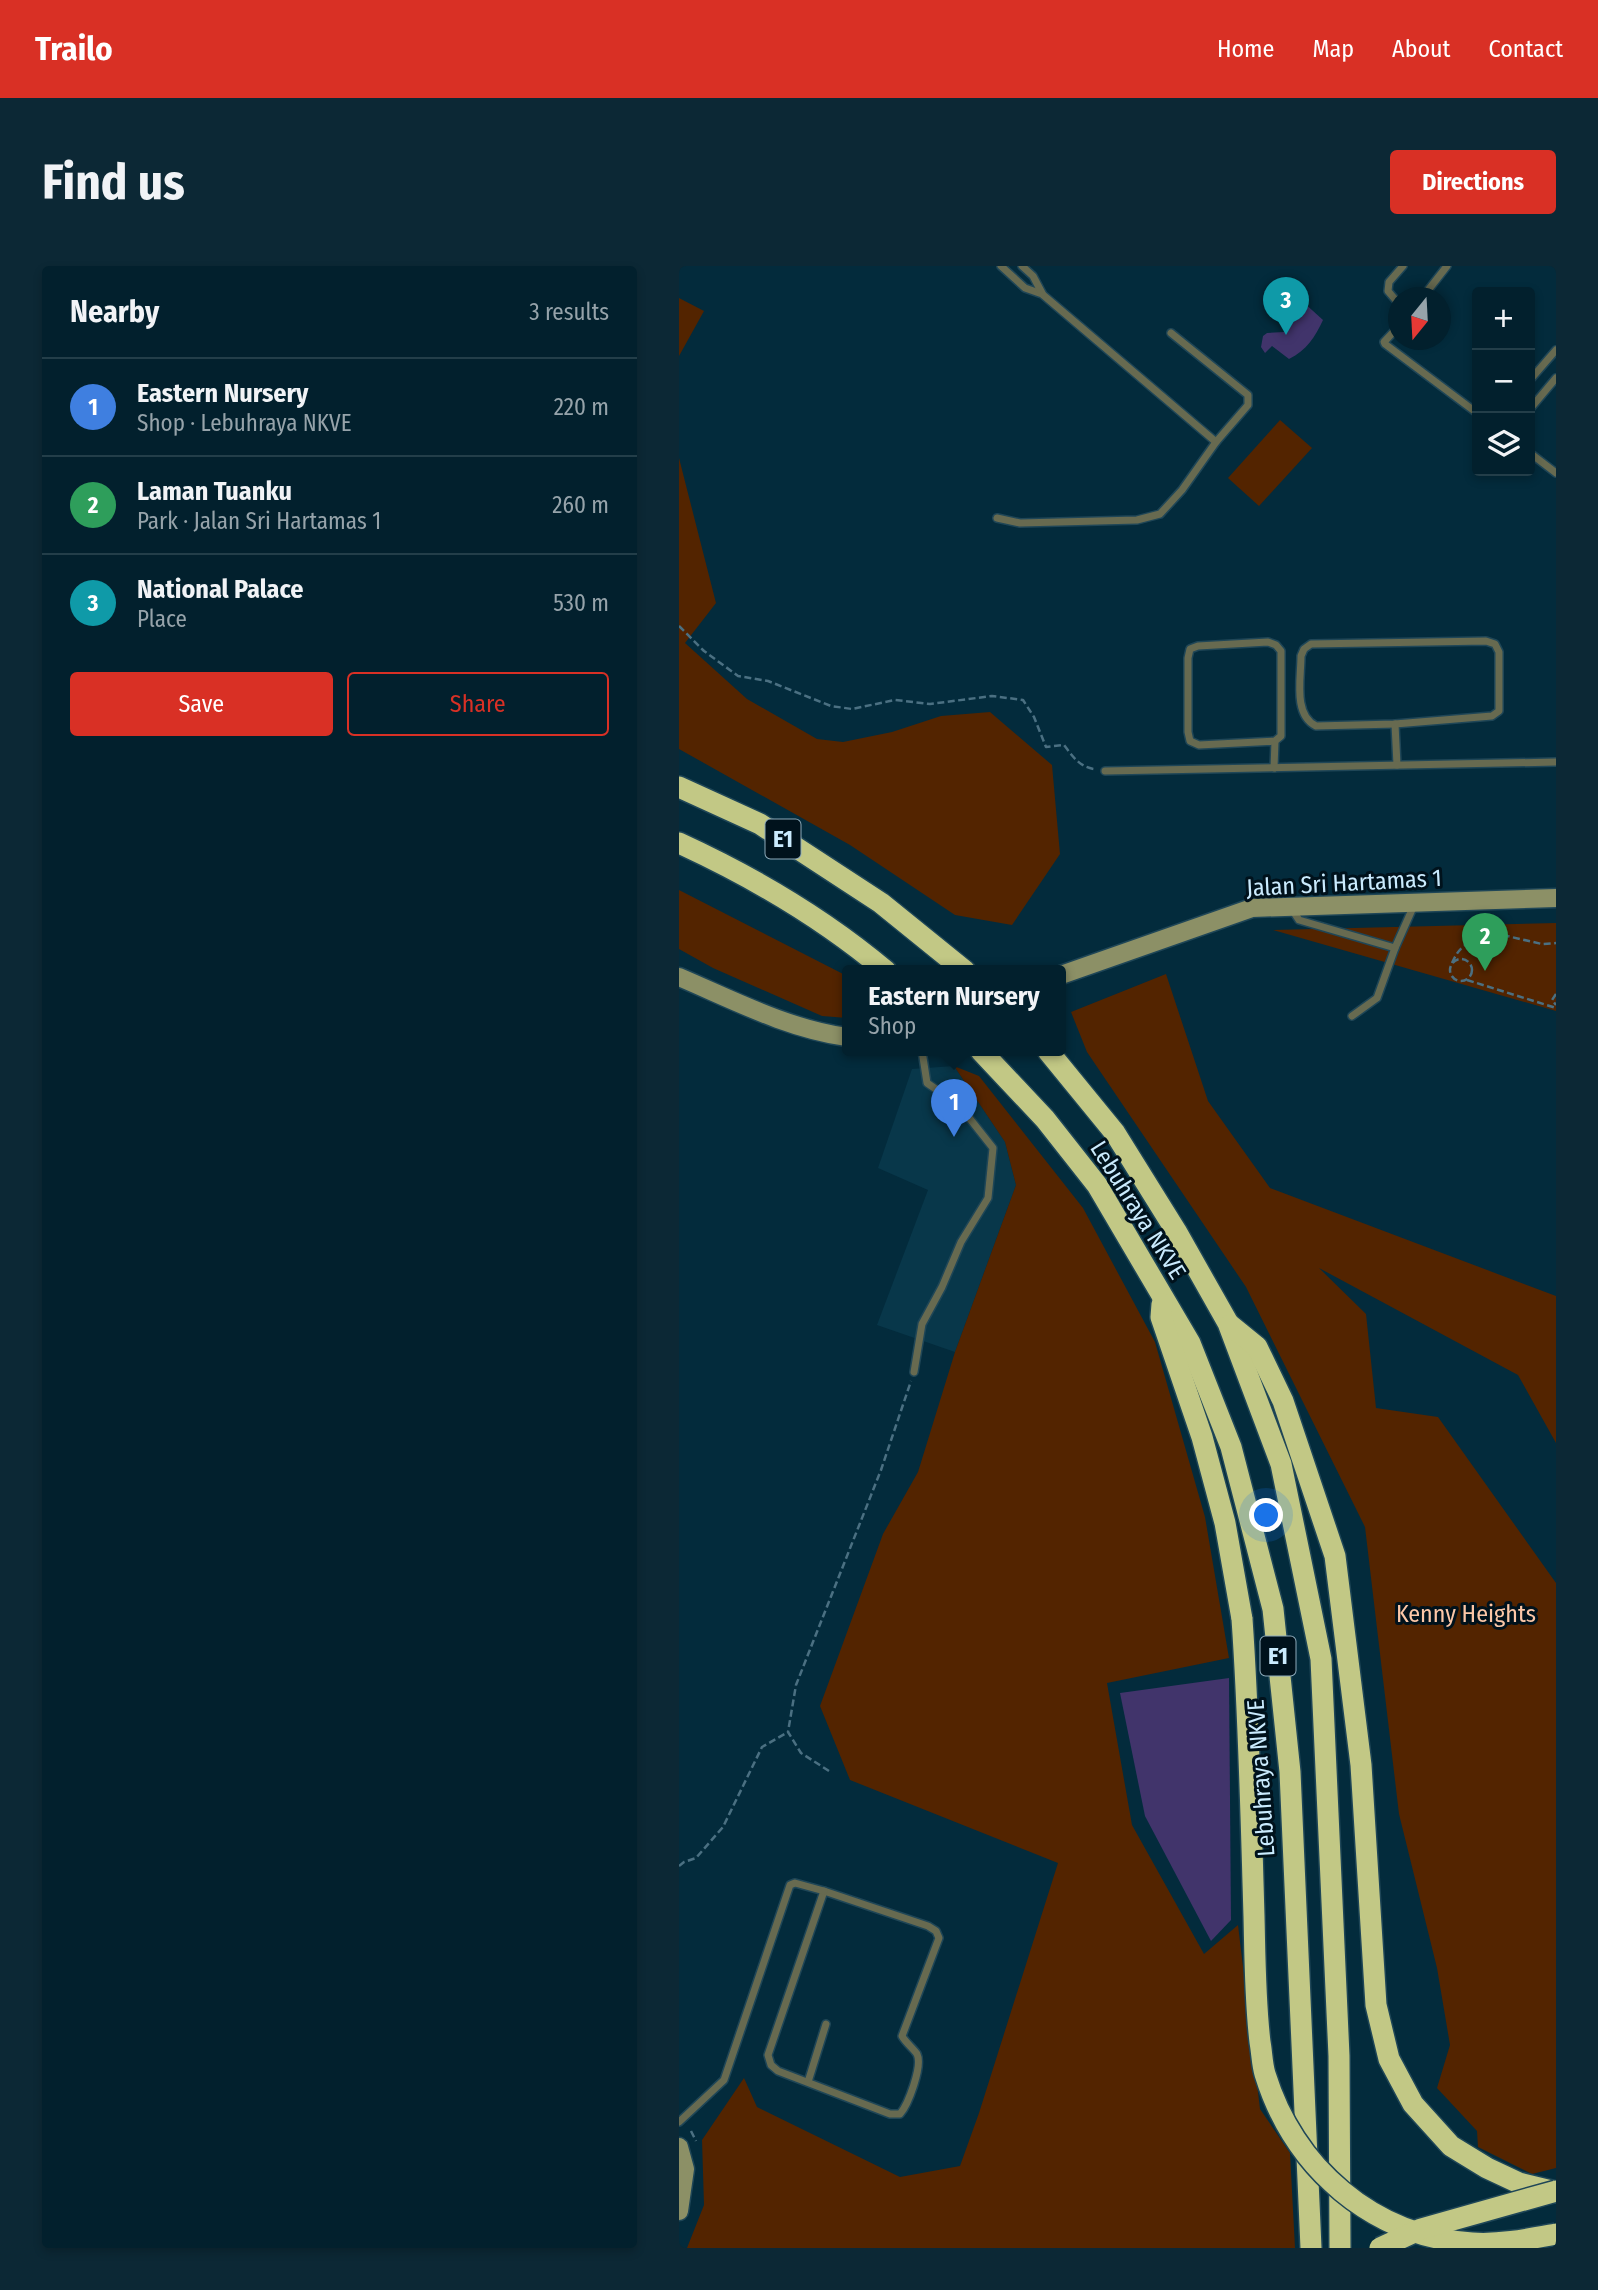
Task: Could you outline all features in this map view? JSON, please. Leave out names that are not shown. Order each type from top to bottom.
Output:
[{"type":"highway","name":"E1","points":[[679,787],[760,824],[881,904],[957,965]]},
{"type":"highway","name":"E1","points":[[679,842],[775,892],[850,940],[879,965]]},
{"type":"highway","name":"Lebuhraya NKVE","points":[[986,1056],[1045,1119],[1097,1185],[1189,1343],[1231,1447],[1273,1609],[1290,1772],[1311,2248]]},
{"type":"highway","name":"Lebuhraya NKVE","points":[[1052,1056],[1115,1133],[1176,1231],[1228,1324],[1281,1464],[1321,1659],[1339,2056],[1340,2248]]},
{"type":"highway","points":[[1162,1297],[1161,1317],[1202,1437],[1225,1523],[1242,1619],[1248,1707],[1256,2011],[1264,2072],[1283,2122],[1322,2174],[1357,2205],[1395,2226],[1439,2239],[1474,2244],[1522,2241],[1556,2234]]},
{"type":"highway","points":[[1228,1324],[1257,1347],[1283,1401],[1335,1556],[1361,1765],[1376,2005],[1389,2059],[1413,2104],[1451,2146],[1487,2168],[1519,2183],[1556,2192]]},
{"type":"highway","points":[[1380,2248],[1422,2229],[1556,2192]]},
{"type":"street","name":"Jalan Sri Hartamas 1","points":[[1066,973],[1252,908],[1556,898]]},
{"type":"street","points":[[679,977],[776,1019],[824,1034],[842,1036]]},
{"type":"street","points":[[679,2211],[687,2144]]},
{"type":"lane","points":[[1001,266],[1025,288],[1042,294],[1216,442]]},
{"type":"lane","points":[[1022,266],[1033,276],[1042,294]]},
{"type":"lane","points":[[1388,287],[1389,282],[1403,266]]},
{"type":"lane","points":[[1431,287],[1447,266]]},
{"type":"lane","points":[[997,518],[1020,523],[1137,520],[1160,514],[1248,405],[1248,395],[1171,333]]},
{"type":"lane","points":[[1393,350],[1472,409]]},
{"type":"lane","points":[[1535,374],[1556,350]]},
{"type":"lane","points":[[1535,403],[1556,378]]},
{"type":"lane","points":[[1535,457],[1556,473]]},
{"type":"lane","points":[[1486,641],[1495,644],[1499,652],[1499,711],[1481,719],[1395,724],[1315,726],[1307,722],[1301,710],[1301,656],[1304,649],[1311,644],[1486,641]]},
{"type":"lane","points":[[1274,768],[1275,741],[1281,736],[1281,650],[1276,645],[1257,643],[1198,646],[1190,649],[1190,741],[1199,746],[1275,741]]},
{"type":"lane","points":[[1395,724],[1397,765]]},
{"type":"lane","points":[[1105,771],[1556,762]]},
{"type":"lane","points":[[1352,1016],[1377,998],[1415,902]]},
{"type":"lane","points":[[1290,906],[1299,920],[1395,948]]},
{"type":"lane","points":[[914,1372],[922,1324],[942,1287],[961,1242],[988,1198],[993,1148],[959,1105],[927,1083],[923,1056]]},
{"type":"lane","points":[[679,2122],[725,2080],[790,1885],[795,1883],[824,1891],[928,1926],[936,1931],[939,1938],[902,2036],[917,2055],[919,2066],[907,2107],[900,2114],[890,2114],[778,2071],[771,2065],[768,2055],[824,1891]]},
{"type":"lane","points":[[809,2082],[826,2024]]},
{"type":"path","points":[[679,626],[704,652],[738,676],[768,681],[831,705],[852,709],[895,700],[930,704],[992,696],[1023,700],[1046,747],[1064,746],[1085,768],[1105,771]]},
{"type":"path","points":[[1472,928],[1542,944],[1556,943]]},
{"type":"path","points":[[1507,936],[1469,941],[1458,949],[1451,965],[1453,978],[1556,1007]]},
{"type":"path","points":[[1451,965],[1461,959],[1468,961],[1472,971],[1467,980]]},
{"type":"path","points":[[1556,995],[1552,1000],[1556,1007]]},
{"type":"path","points":[[829,1771],[801,1753],[788,1732],[796,1685],[881,1470],[914,1372]]},
{"type":"path","points":[[679,1866],[696,1858],[723,1827],[762,1747],[788,1732]]},
{"type":"path","points":[[687,2144],[691,2131]]},
{"type":"shaded area","points":[[1296,301],[1302,301],[1323,320],[1317,332],[1306,347],[1289,359],[1272,346],[1265,353],[1261,347],[1263,336],[1267,333],[1284,332],[1290,322],[1289,311]]},
{"type":"shaded area","points":[[954,1066],[1005,1142],[1016,1185],[955,1352],[877,1325],[928,1190],[878,1168],[912,1069]]},
{"type":"shaded area","points":[[1229,1678],[1231,1920],[1211,1941],[1145,1816],[1120,1693]]},
{"type":"green space","points":[[679,298],[704,311],[679,356]]},
{"type":"green space","points":[[1280,420],[1312,448],[1259,506],[1228,478]]},
{"type":"green space","points":[[679,458],[716,603],[685,643],[747,699],[817,739],[843,742],[892,732],[941,716],[990,712],[1052,765],[1060,854],[1012,925],[955,915],[850,845],[679,749]]},
{"type":"green space","points":[[679,890],[842,973],[842,1018],[822,1016],[713,968],[679,949]]},
{"type":"green space","points":[[1556,923],[1556,1011],[1273,930]]},
{"type":"green space","name":"Kenny Heights","points":[[1166,974],[1208,1101],[1270,1188],[1556,1296],[1556,1443],[1518,1375],[1319,1268],[1366,1314],[1376,1408],[1438,1417],[1556,1583],[1556,2168],[1532,2174],[1478,2147],[1477,2131],[1437,2088],[1450,2045],[1437,1968],[1399,1814],[1365,1527],[1246,1287],[1087,1052],[1071,1012]]},
{"type":"green space","points":[[954,1066],[979,1076],[1083,1208],[1155,1342],[1205,1517],[1229,1658],[1107,1683],[1132,1825],[1204,1954],[1238,1925],[1260,2109],[1290,2153],[1295,2248],[687,2248],[704,2205],[702,2140],[744,2078],[757,2107],[900,2177],[960,2166],[1058,1863],[850,1780],[820,1706],[883,1534],[918,1472],[955,1352],[1016,1185],[1005,1142]]},
{"type":"place","name":"National Palace","points":[[1286,335]]},
{"type":"place","name":"Laman Tuanku","points":[[1485,971]]},
{"type":"place","name":"Eastern Nursery","points":[[954,1137]]}]
